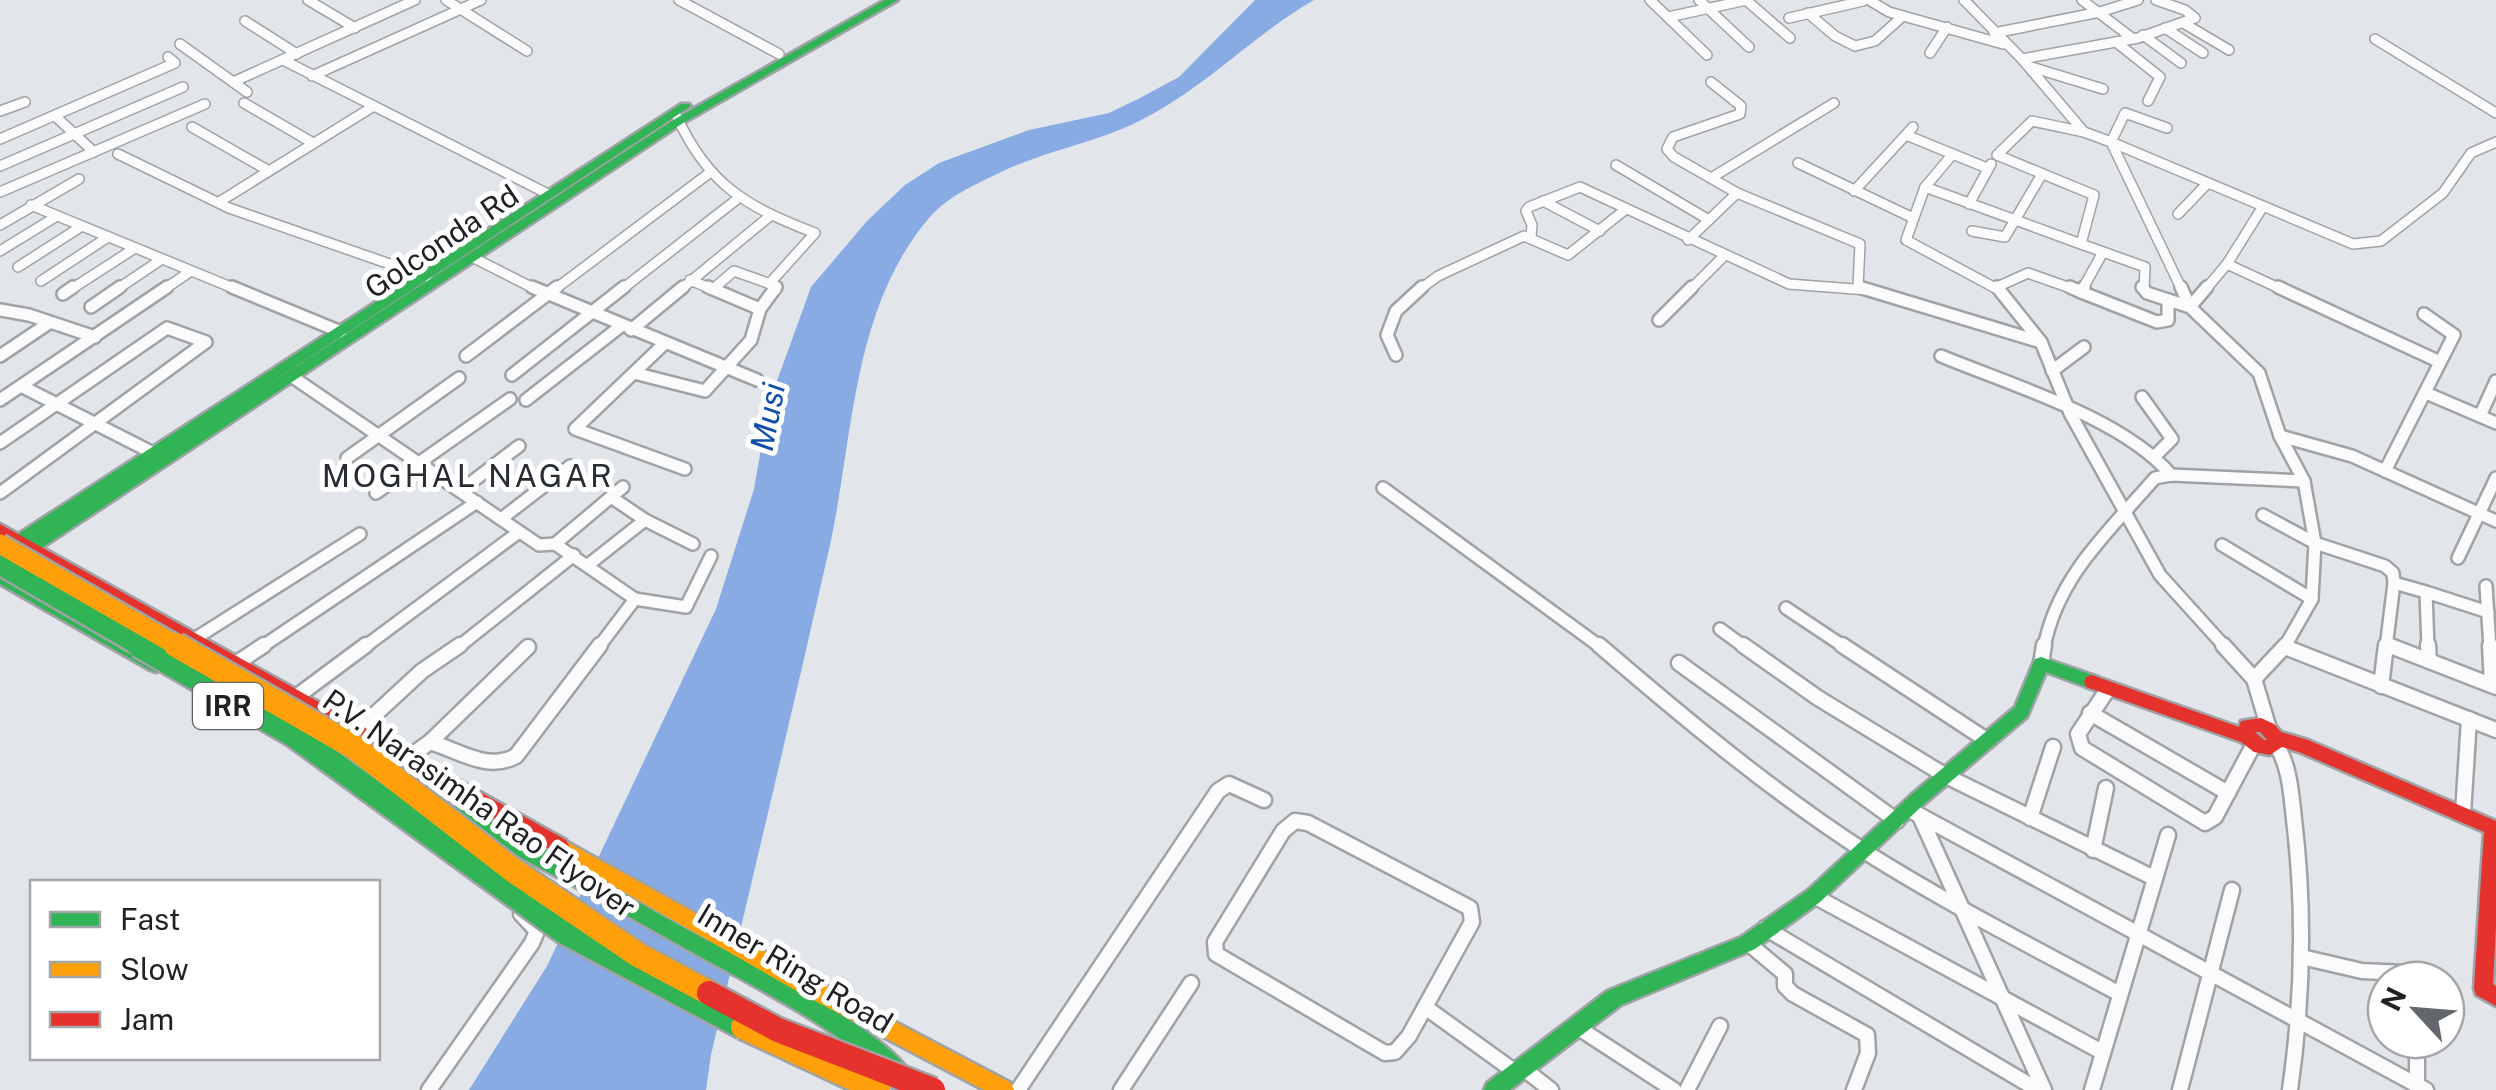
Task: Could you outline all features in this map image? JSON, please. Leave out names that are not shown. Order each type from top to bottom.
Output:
[{"type":"main road","name":"Golconda Rd","points":[[17,544],[548,194],[779,54],[877,0]]},
{"type":"main road","name":"Golconda Rd","points":[[17,544],[294,378],[677,116],[893,0]]},
{"type":"main road","points":[[0,530],[17,544]]},
{"type":"main road","name":"Inner Ring Road","points":[[17,544],[196,638],[475,797],[805,994],[886,1058],[914,1090]]},
{"type":"main road","name":"P.V. Narasimha Rao Flyover","points":[[17,544],[354,747],[474,842],[638,954],[778,1030],[933,1090]]},
{"type":"main road","name":"P.V. Narasimha Rao Flyover","points":[[0,566],[286,730],[387,800],[498,889],[562,931],[701,1010],[878,1090]]},
{"type":"main road","name":"Inner Ring Road","points":[[0,577],[294,743],[464,819],[805,994],[1004,1090]]},
{"type":"main road","points":[[88,627],[122,599]]},
{"type":"main road","points":[[1494,1090],[1614,998],[1748,944],[1814,896],[2021,712],[2042,664],[2265,738],[2302,745],[2494,828],[2483,988],[2496,997]]},
{"type":"street","points":[[308,0],[355,28]]},
{"type":"street","points":[[446,0],[527,51]]},
{"type":"street","points":[[312,76],[481,0]]},
{"type":"street","points":[[680,0],[779,54]]},
{"type":"street","points":[[1650,0],[1707,55]]},
{"type":"street","points":[[1698,0],[1750,47]]},
{"type":"street","points":[[1668,17],[1747,0],[1790,38]]},
{"type":"street","points":[[1964,0],[2084,132]]},
{"type":"street","points":[[2082,0],[2181,63]]},
{"type":"street","points":[[1994,33],[2100,12],[2138,0]]},
{"type":"street","points":[[2025,63],[2185,24],[2196,18],[2156,0]]},
{"type":"street","points":[[233,82],[410,1]]},
{"type":"street","points":[[1789,18],[1865,1],[2006,45]]},
{"type":"street","points":[[1808,13],[1846,46],[1858,48],[1884,36],[1904,16]]},
{"type":"street","points":[[245,21],[297,54]]},
{"type":"street","points":[[2185,24],[2229,50]]},
{"type":"street","points":[[1930,53],[1947,28]]},
{"type":"street","points":[[2165,28],[2204,53]]},
{"type":"street","points":[[2375,40],[2496,113]]},
{"type":"street","points":[[2116,42],[2160,77],[2148,100]]},
{"type":"street","points":[[180,44],[233,82],[246,98],[314,143]]},
{"type":"street","points":[[0,139],[168,68],[175,63],[168,56]]},
{"type":"street","points":[[284,60],[548,194]]},
{"type":"street","points":[[2025,63],[2103,89]]},
{"type":"street","points":[[1711,82],[1741,106],[1740,114],[1673,138],[1667,149],[1737,193],[1860,244],[1858,286]]},
{"type":"street","points":[[0,166],[182,86]]},
{"type":"street","points":[[0,111],[26,102]]},
{"type":"street","points":[[1712,178],[1834,103]]},
{"type":"street","points":[[0,192],[205,104]]},
{"type":"street","points":[[219,202],[374,106]]},
{"type":"street","points":[[2111,142],[2125,113],[2167,128]]},
{"type":"street","points":[[55,116],[94,152]]},
{"type":"street","points":[[677,116],[708,174],[736,200],[815,233],[768,284]]},
{"type":"street","points":[[1969,204],[1997,155],[2028,122],[2042,122],[2111,142],[2206,186],[2352,244],[2381,242],[2442,193],[2471,153],[2496,142]]},
{"type":"street","points":[[192,127],[269,171]]},
{"type":"street","points":[[1854,191],[1910,131],[1952,155],[1987,168]]},
{"type":"street","points":[[2111,142],[2190,307],[2259,373],[2280,436],[2304,481],[2315,542],[2312,599],[2285,646],[2254,678]]},
{"type":"street","points":[[118,154],[148,172],[219,202],[427,277]]},
{"type":"street","points":[[1952,155],[1925,187],[1905,236],[1911,245],[1996,287],[2040,342],[2070,413],[2160,575],[2254,678],[2265,738],[2286,760],[2297,838],[2306,958],[2290,1090]]},
{"type":"street","points":[[1997,155],[2094,195],[2081,244]]},
{"type":"street","points":[[1798,164],[1911,217]]},
{"type":"street","points":[[1616,165],[1709,220]]},
{"type":"street","points":[[466,356],[708,174]]},
{"type":"street","points":[[1972,231],[2005,237],[2042,174]]},
{"type":"street","points":[[0,225],[79,179]]},
{"type":"street","points":[[2178,214],[2206,186]]},
{"type":"street","points":[[1532,238],[1526,211],[1580,187],[1789,284],[1858,286],[2040,342]]},
{"type":"street","points":[[1925,187],[2145,267],[2144,290],[2190,307]]},
{"type":"street","points":[[1688,240],[1737,193]]},
{"type":"street","points":[[512,374],[736,200]]},
{"type":"street","points":[[1543,201],[1600,230]]},
{"type":"street","points":[[32,205],[341,332]]},
{"type":"street","points":[[2190,307],[2227,264],[2262,208]]},
{"type":"street","points":[[1396,354],[1387,334],[1396,311],[1417,291],[1508,242],[1532,238],[1568,255],[1626,209]]},
{"type":"street","points":[[0,251],[57,216]]},
{"type":"street","points":[[526,400],[770,216]]},
{"type":"street","points":[[18,267],[82,226]]},
{"type":"street","points":[[41,281],[108,237]]},
{"type":"street","points":[[63,294],[135,248]]},
{"type":"street","points":[[2080,292],[2103,252]]},
{"type":"street","points":[[1659,320],[1724,256]]},
{"type":"street","points":[[474,258],[547,295],[757,380]]},
{"type":"street","points":[[91,307],[162,259]]},
{"type":"street","points":[[2227,264],[2440,362]]},
{"type":"street","points":[[0,400],[191,271]]},
{"type":"street","points":[[634,373],[706,391],[751,340],[760,308],[778,288],[734,271],[713,289]]},
{"type":"street","points":[[1996,287],[2014,272],[2026,271],[2157,322],[2168,320],[2168,300]]},
{"type":"street","points":[[690,280],[760,308]]},
{"type":"street","points":[[2,312],[95,337]]},
{"type":"street","points":[[2385,471],[2454,335],[2424,314]]},
{"type":"street","points":[[0,356],[49,323]]},
{"type":"street","points":[[0,444],[167,328],[206,342],[0,492]]},
{"type":"street","points":[[666,343],[574,429],[685,469]]},
{"type":"street","points":[[2052,371],[2084,347]]},
{"type":"street","points":[[1940,356],[2116,430],[2155,456],[2171,475]]},
{"type":"street","points":[[294,378],[518,532],[539,545],[555,544],[635,599],[686,607],[711,556]]},
{"type":"street","points":[[347,458],[458,378]]},
{"type":"street","points":[[2480,416],[2496,381]]},
{"type":"street","points":[[20,386],[155,454]]},
{"type":"street","points":[[2426,393],[2496,423]]},
{"type":"street","points":[[2142,397],[2172,439],[2155,456]]},
{"type":"street","points":[[376,492],[510,399]]},
{"type":"street","points":[[2280,436],[2352,456],[2496,521]]},
{"type":"street","points":[[460,491],[519,446]]},
{"type":"street","points":[[501,519],[570,466]]},
{"type":"street","points":[[2042,664],[2050,614],[2072,574],[2156,478],[2171,475],[2304,481]]},
{"type":"street","points":[[2458,558],[2496,478]]},
{"type":"street","points":[[555,544],[623,486]]},
{"type":"street","points":[[1383,488],[1595,642],[1715,746],[1863,850],[1966,912],[2118,992]]},
{"type":"street","points":[[611,497],[645,520],[693,544]]},
{"type":"street","points":[[237,662],[477,502]]},
{"type":"street","points":[[2263,514],[2315,542],[2385,566],[2393,573],[2381,686]]},
{"type":"street","points":[[588,565],[645,520]]},
{"type":"street","points":[[296,697],[518,532]]},
{"type":"street","points":[[196,638],[360,534]]},
{"type":"street","points":[[2222,545],[2312,599]]},
{"type":"street","points":[[358,732],[422,671],[474,636],[574,555]]},
{"type":"street","points":[[2394,583],[2488,612]]},
{"type":"street","points":[[2388,646],[2494,686],[2486,586]]},
{"type":"street","points":[[2426,592],[2429,661]]},
{"type":"street","points":[[430,742],[458,748],[490,766],[504,765],[516,756],[635,599]]},
{"type":"street","points":[[1786,608],[1988,741]]},
{"type":"street","points":[[1720,630],[1818,698],[1946,776],[2154,878]]},
{"type":"street","points":[[2285,646],[2496,730]]},
{"type":"street","points":[[405,760],[430,742],[528,648]]},
{"type":"street","points":[[1679,662],[1908,815],[2301,1020],[2420,1089]]},
{"type":"street","points":[[2108,689],[2078,734],[2082,748],[2205,822],[2215,818],[2265,738]]},
{"type":"street","points":[[2090,713],[2228,792]]},
{"type":"street","points":[[2462,814],[2469,719]]},
{"type":"street","points":[[294,743],[344,774],[538,931],[429,1090]]},
{"type":"street","points":[[2030,818],[2053,747]]},
{"type":"street","points":[[1018,1090],[1218,791],[1229,784],[1264,800]]},
{"type":"street","points":[[2094,850],[2106,788]]},
{"type":"street","points":[[1908,815],[1966,912],[2041,1090]]},
{"type":"street","points":[[1295,820],[1308,824],[1470,908],[1472,922],[1425,1007],[1409,1036],[1395,1052],[1385,1053],[1216,954],[1214,942],[1288,824],[1295,820]]},
{"type":"street","points":[[2092,1090],[2118,992],[2168,835]]},
{"type":"street","points":[[2180,1090],[2232,890]]},
{"type":"street","points":[[1814,896],[2102,1052]]},
{"type":"street","points":[[1765,928],[2041,1090]]},
{"type":"street","points":[[1748,944],[1785,974],[1786,986],[1793,994],[1868,1034],[1868,1053],[1854,1090]]},
{"type":"street","points":[[2306,958],[2366,971]]},
{"type":"street","points":[[1121,1090],[1191,983]]},
{"type":"street","points":[[1425,1007],[1551,1090]]},
{"type":"street","points":[[1687,1090],[1720,1026]]},
{"type":"street","points":[[1577,1027],[1674,1090]]},
{"type":"street","points":[[2418,1060],[2420,1089]]},
{"type":"water","name":"Musi","points":[[1255,0],[1314,0],[1191,90],[1147,117],[1017,165],[961,192],[929,218],[903,255],[869,335],[828,554],[706,1090],[469,1090],[547,966],[716,609],[754,489],[769,403],[811,287],[867,221],[905,185],[939,163],[1029,130],[1109,113],[1138,99],[1179,77]]},
{"type":"traffic: fast","points":[[32,547],[679,121],[893,0]]},
{"type":"traffic: fast","points":[[20,540],[685,106]]},
{"type":"traffic: fast","points":[[0,565],[294,735],[566,933],[743,1027]]},
{"type":"traffic: fast","points":[[0,577],[156,665]]},
{"type":"traffic: fast","points":[[1494,1090],[1614,998],[1748,943],[1814,896],[1917,800],[2021,712],[2041,664],[2092,682]]},
{"type":"traffic: fast","points":[[447,811],[542,859],[831,1019],[902,1077]]},
{"type":"traffic: slow","points":[[0,544],[354,747],[514,871],[638,955],[709,993]]},
{"type":"traffic: slow","points":[[560,846],[807,986],[1004,1090]]},
{"type":"traffic: slow","points":[[743,1027],[878,1090]]},
{"type":"traffic: jam","points":[[0,530],[560,846]]},
{"type":"traffic: jam","points":[[2092,682],[2247,737],[2260,747],[2270,748],[2277,741],[2269,729],[2257,725],[2247,726],[2247,737]]},
{"type":"traffic: jam","points":[[2277,738],[2302,745],[2493,828],[2483,988],[2496,997]]},
{"type":"traffic: jam","points":[[709,993],[778,1030],[933,1090]]},
{"type":"district","name":"MOGHAL NAGAR","points":[[468,476]]}]
